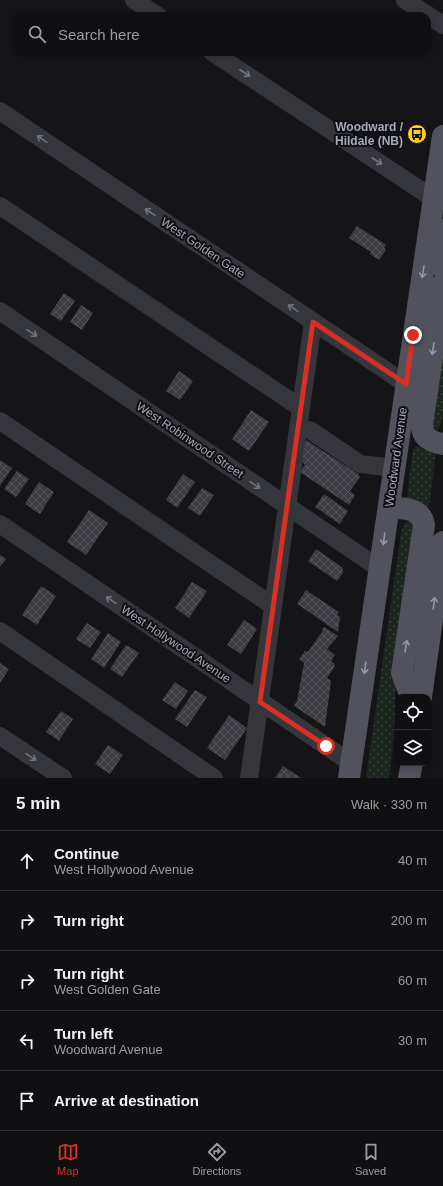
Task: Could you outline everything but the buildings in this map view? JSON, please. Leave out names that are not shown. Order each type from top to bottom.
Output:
[{"type":"main road","name":"Woodward Avenue","points":[[350,771],[443,136]]},
{"type":"main road","points":[[434,202],[443,268]]},
{"type":"main road","points":[[443,283],[422,425],[423,435],[431,441],[443,444]]},
{"type":"main road","points":[[389,508],[416,512],[421,517],[424,525],[402,673],[410,694]]},
{"type":"main road","points":[[421,694],[443,542]]},
{"type":"main road","points":[[409,778],[411,766]]},
{"type":"street","points":[[134,0],[152,12]]},
{"type":"street","points":[[405,0],[423,12]]},
{"type":"street","points":[[431,17],[443,25]]},
{"type":"street","points":[[218,56],[434,202]]},
{"type":"street","name":"West Golden Gate","points":[[0,111],[406,384]]},
{"type":"street","points":[[0,206],[301,408]]},
{"type":"street","name":"West Robinwood Street","points":[[0,311],[380,569]]},
{"type":"street","points":[[249,778],[313,322]]},
{"type":"street","points":[[0,421],[273,606]]},
{"type":"street","points":[[310,430],[360,464],[394,468]]},
{"type":"street","name":"West Hollywood Avenue","points":[[0,524],[260,702],[350,771]]},
{"type":"street","points":[[0,631],[214,778]]},
{"type":"street","points":[[0,736],[63,778]]},
{"type":"shaded area","points":[[443,302],[442,422],[437,430],[430,432]]},
{"type":"shaded area","points":[[416,446],[425,450],[436,452],[428,507],[423,504],[408,501],[407,497],[413,449]]},
{"type":"shaded area","points":[[409,521],[414,522],[396,678],[394,737],[389,778],[366,778],[401,532],[404,524]]},
{"type":"place","name":"Woodward / Hildale (NB)","points":[[417,134]]},
{"type":"route","points":[[326,746],[260,702],[313,322],[406,384],[413,335]]}]
